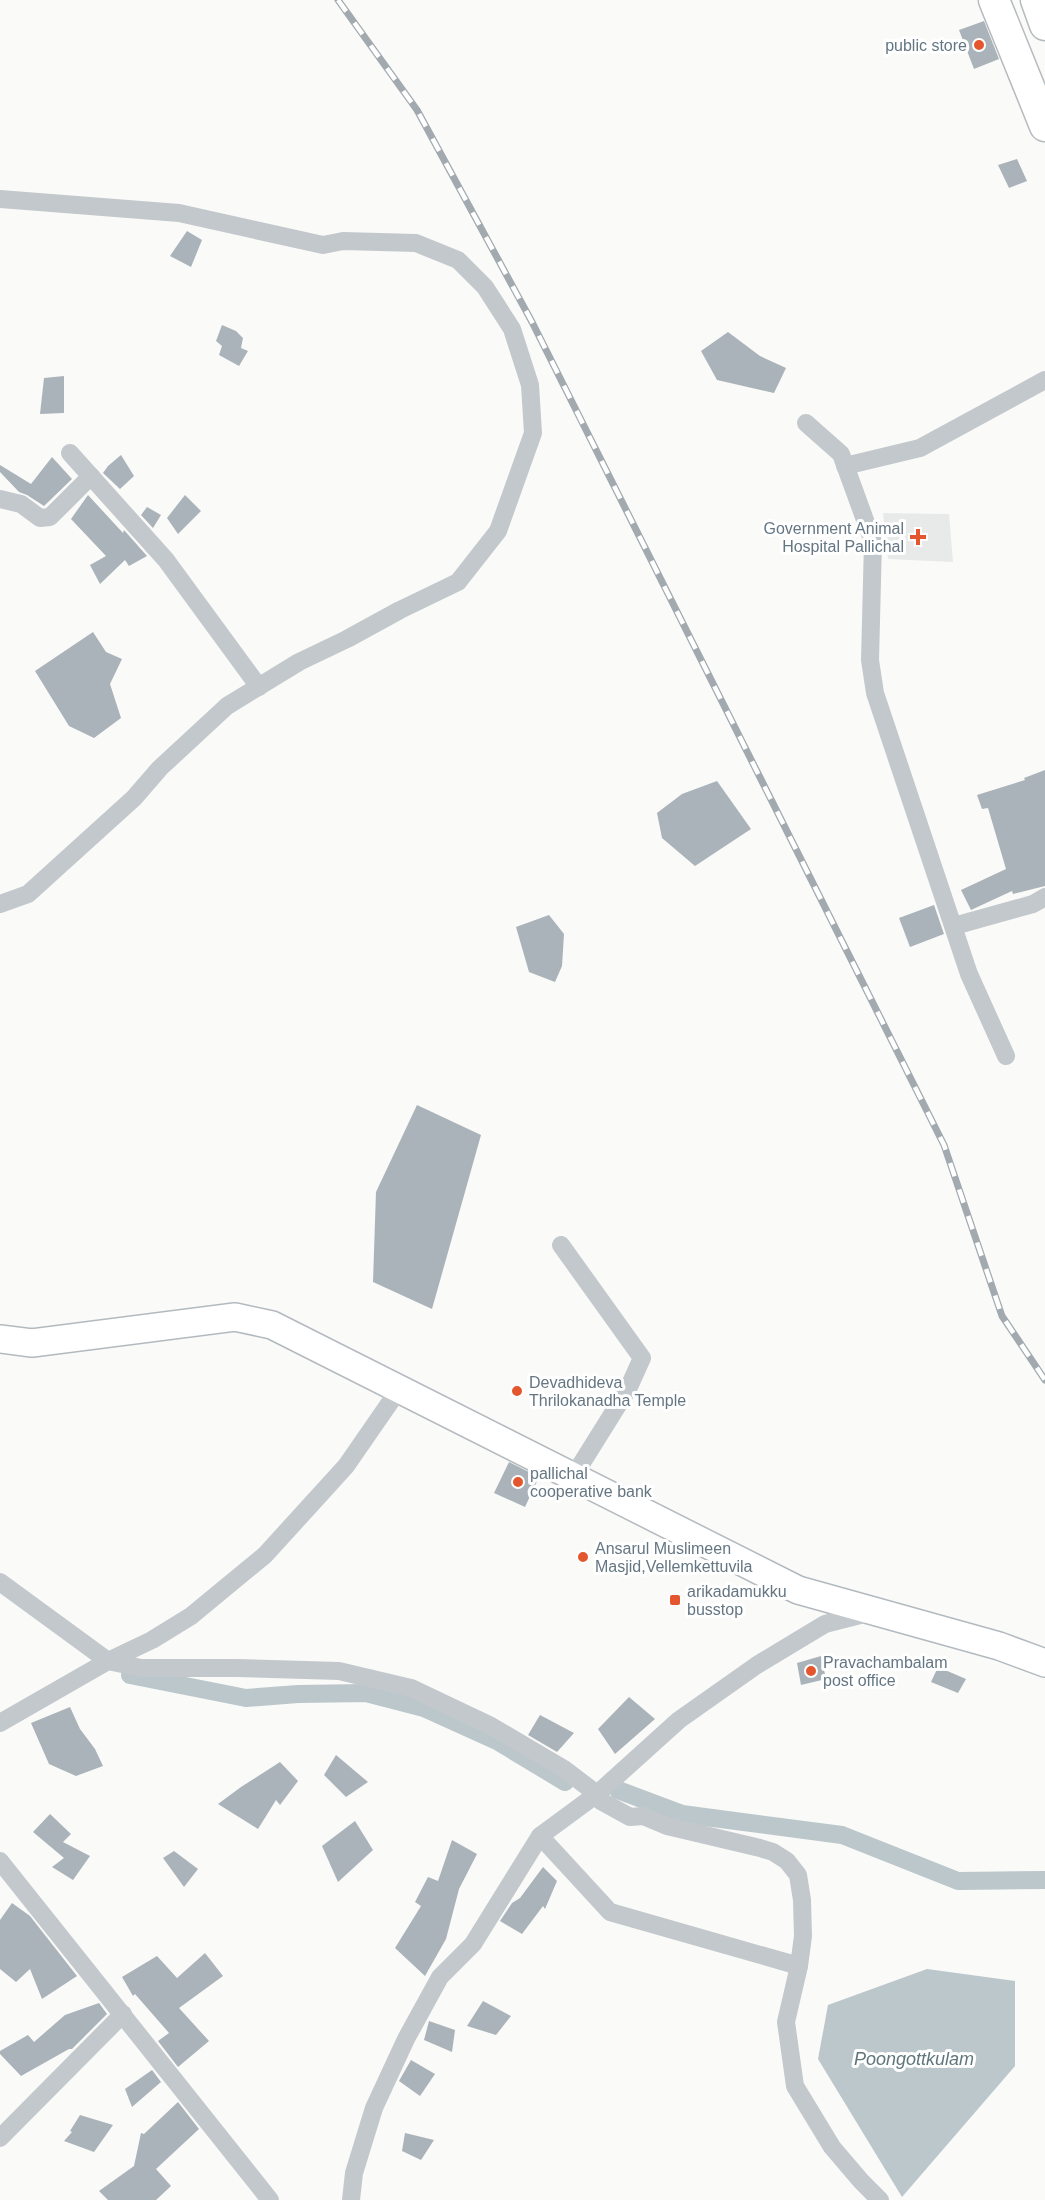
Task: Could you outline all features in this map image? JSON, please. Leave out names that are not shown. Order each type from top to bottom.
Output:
[{"type":"main road","points":[[994,0],[1045,126]]},
{"type":"main road","points":[[1036,0],[1045,26]]},
{"type":"street","points":[[0,199],[179,213],[322,245],[343,241],[416,243],[458,260],[485,287],[512,329],[530,386],[533,433],[498,531],[458,582],[299,662],[227,706],[160,768],[134,798],[28,894],[0,904]]},
{"type":"street","points":[[845,466],[920,447],[1045,380]]},
{"type":"street","points":[[806,423],[841,454],[873,542],[870,660],[875,693],[969,974],[1006,1056]]},
{"type":"street","points":[[70,453],[166,560],[259,687]]},
{"type":"street","points":[[0,499],[21,504],[40,518],[50,517],[91,476]]},
{"type":"street","points":[[954,926],[1034,904],[1045,897]]},
{"type":"street","points":[[561,1245],[642,1358],[628,1389],[573,1477]]},
{"type":"street","points":[[0,1339],[32,1343],[235,1317],[272,1325],[798,1590],[999,1646],[1045,1664]]},
{"type":"street","points":[[0,1723],[108,1661],[152,1640],[191,1616],[264,1556],[346,1466],[400,1388]]},
{"type":"street","points":[[0,1582],[108,1661],[141,1668],[339,1671],[411,1688],[491,1726],[564,1769],[597,1794],[601,1801],[630,1817],[643,1816],[667,1826],[760,1848],[773,1852],[787,1861],[798,1875],[802,1900],[803,1936],[799,1966],[786,2022],[795,2086],[832,2146],[880,2200]]},
{"type":"street","points":[[351,2200],[354,2173],[374,2108],[422,2008],[440,1977],[473,1944],[540,1836],[597,1794],[679,1720],[757,1665],[825,1624],[875,1611]]},
{"type":"street","points":[[540,1836],[610,1912],[799,1966]]},
{"type":"street","points":[[0,1861],[270,2200]]},
{"type":"street","points":[[0,2138],[123,2014]]},
{"type":"shaded area","name":"Government Animal Hospital Pallichal","points":[[883,513],[949,514],[953,562],[888,559]]},
{"type":"water","name":"Poongottkulam","points":[[927,1969],[1015,1981],[1015,2066],[902,2197],[818,2059],[828,2005]]},
{"type":"building","name":"public store","points":[[984,21],[999,59],[974,69],[959,30]]},
{"type":"building","points":[[1017,159],[1027,181],[1009,188],[998,165]]},
{"type":"building","points":[[187,231],[202,240],[191,267],[170,256]]},
{"type":"building","points":[[222,325],[236,331],[243,338],[241,348],[248,351],[239,366],[219,355],[222,346],[216,341]]},
{"type":"building","points":[[728,332],[760,356],[786,368],[774,393],[717,380],[701,351]]},
{"type":"building","points":[[64,376],[64,413],[40,414],[44,378]]},
{"type":"building","points":[[121,455],[134,476],[120,489],[103,473]]},
{"type":"building","points":[[52,457],[72,479],[44,506],[19,492],[0,472],[0,465],[31,484]]},
{"type":"building","points":[[88,495],[147,556],[129,566],[125,560],[100,584],[90,565],[106,556],[71,519]]},
{"type":"building","points":[[185,495],[201,511],[178,534],[167,518]]},
{"type":"building","points":[[147,507],[161,515],[153,528],[141,515]]},
{"type":"building","points":[[93,632],[106,652],[122,659],[110,684],[121,718],[94,738],[69,726],[35,671]]},
{"type":"building","points":[[1045,770],[1045,886],[1013,894],[1012,891],[971,910],[961,890],[1006,869],[988,808],[982,809],[977,795],[1025,780],[1024,778]]},
{"type":"building","points":[[717,781],[751,829],[695,866],[662,838],[657,813],[682,794]]},
{"type":"building","points":[[934,905],[944,934],[910,947],[899,918]]},
{"type":"building","points":[[549,915],[564,934],[562,966],[555,982],[529,972],[516,927]]},
{"type":"building","points":[[417,1105],[481,1135],[432,1309],[373,1282],[376,1192]]},
{"type":"building","name":"pallichal cooperative bank","points":[[509,1462],[539,1477],[525,1507],[494,1493]]},
{"type":"building","name":"Pravachambalam post office","points":[[821,1656],[826,1679],[801,1685],[797,1663]]},
{"type":"building","points":[[938,1667],[966,1679],[958,1693],[931,1682]]},
{"type":"building","points":[[629,1697],[655,1719],[615,1754],[598,1729]]},
{"type":"building","points":[[70,1707],[80,1729],[95,1749],[103,1766],[76,1776],[49,1764],[31,1723]]},
{"type":"building","points":[[540,1715],[574,1733],[557,1752],[528,1735]]},
{"type":"building","points":[[336,1755],[368,1782],[346,1797],[324,1775]]},
{"type":"building","points":[[280,1762],[298,1781],[280,1805],[276,1800],[258,1829],[218,1804],[241,1787]]},
{"type":"building","points":[[50,1814],[71,1834],[63,1842],[90,1856],[73,1880],[52,1867],[64,1858],[33,1832]]},
{"type":"building","points":[[355,1821],[373,1850],[338,1882],[322,1846]]},
{"type":"building","points":[[452,1840],[477,1854],[459,1889],[446,1939],[425,1976],[395,1948],[421,1906],[415,1902],[428,1877],[438,1881]]},
{"type":"building","points":[[174,1851],[198,1869],[184,1887],[163,1858]]},
{"type":"building","points":[[543,1867],[557,1881],[545,1909],[543,1906],[522,1934],[500,1921],[512,1903],[520,1898]]},
{"type":"building","points":[[12,1903],[30,1916],[77,1976],[42,1999],[30,1969],[16,1982],[0,1969],[0,1920]]},
{"type":"building","points":[[205,1953],[223,1976],[179,2008],[209,2041],[178,2067],[158,2041],[169,2033],[135,1994],[133,1996],[122,1977],[157,1956],[177,1978]]},
{"type":"building","points":[[483,2001],[511,2016],[496,2035],[467,2026]]},
{"type":"building","points":[[99,2003],[107,2014],[72,2049],[21,2076],[0,2054],[0,2051],[28,2035],[34,2042],[65,2015]]},
{"type":"building","points":[[429,2021],[455,2030],[452,2052],[424,2040]]},
{"type":"building","points":[[411,2060],[435,2074],[420,2096],[399,2081]]},
{"type":"building","points":[[152,2070],[161,2082],[132,2107],[125,2089]]},
{"type":"building","points":[[178,2102],[199,2129],[156,2169],[171,2186],[156,2200],[108,2200],[99,2191],[134,2166],[141,2133],[144,2134]]},
{"type":"building","points":[[80,2115],[113,2125],[94,2152],[64,2141],[72,2132],[70,2131]]},
{"type":"building","points":[[405,2133],[434,2140],[421,2160],[402,2151]]},
{"type":"waterway","points":[[130,1675],[246,1698],[298,1694],[366,1693],[424,1708],[497,1741],[565,1782]]},
{"type":"waterway","points":[[618,1790],[682,1814],[842,1835],[958,1881],[1045,1880]]},
{"type":"railway","points":[[338,0],[417,110],[532,322],[944,1145],[1002,1316],[1045,1380]]},
{"type":"place","name":"public store","points":[[979,45]]},
{"type":"place","name":"Government Animal Hospital Pallichal","points":[[918,537]]},
{"type":"place","name":"Devadhideva Thrilokanadha Temple","points":[[517,1391]]},
{"type":"place","name":"pallichal cooperative bank","points":[[518,1482]]},
{"type":"place","name":"Ansarul Muslimeen Masjid,Vellemkettuvila","points":[[583,1557]]},
{"type":"place","name":"arikadamukku busstop","points":[[675,1600]]},
{"type":"place","name":"Pravachambalam post office","points":[[811,1671]]}]
